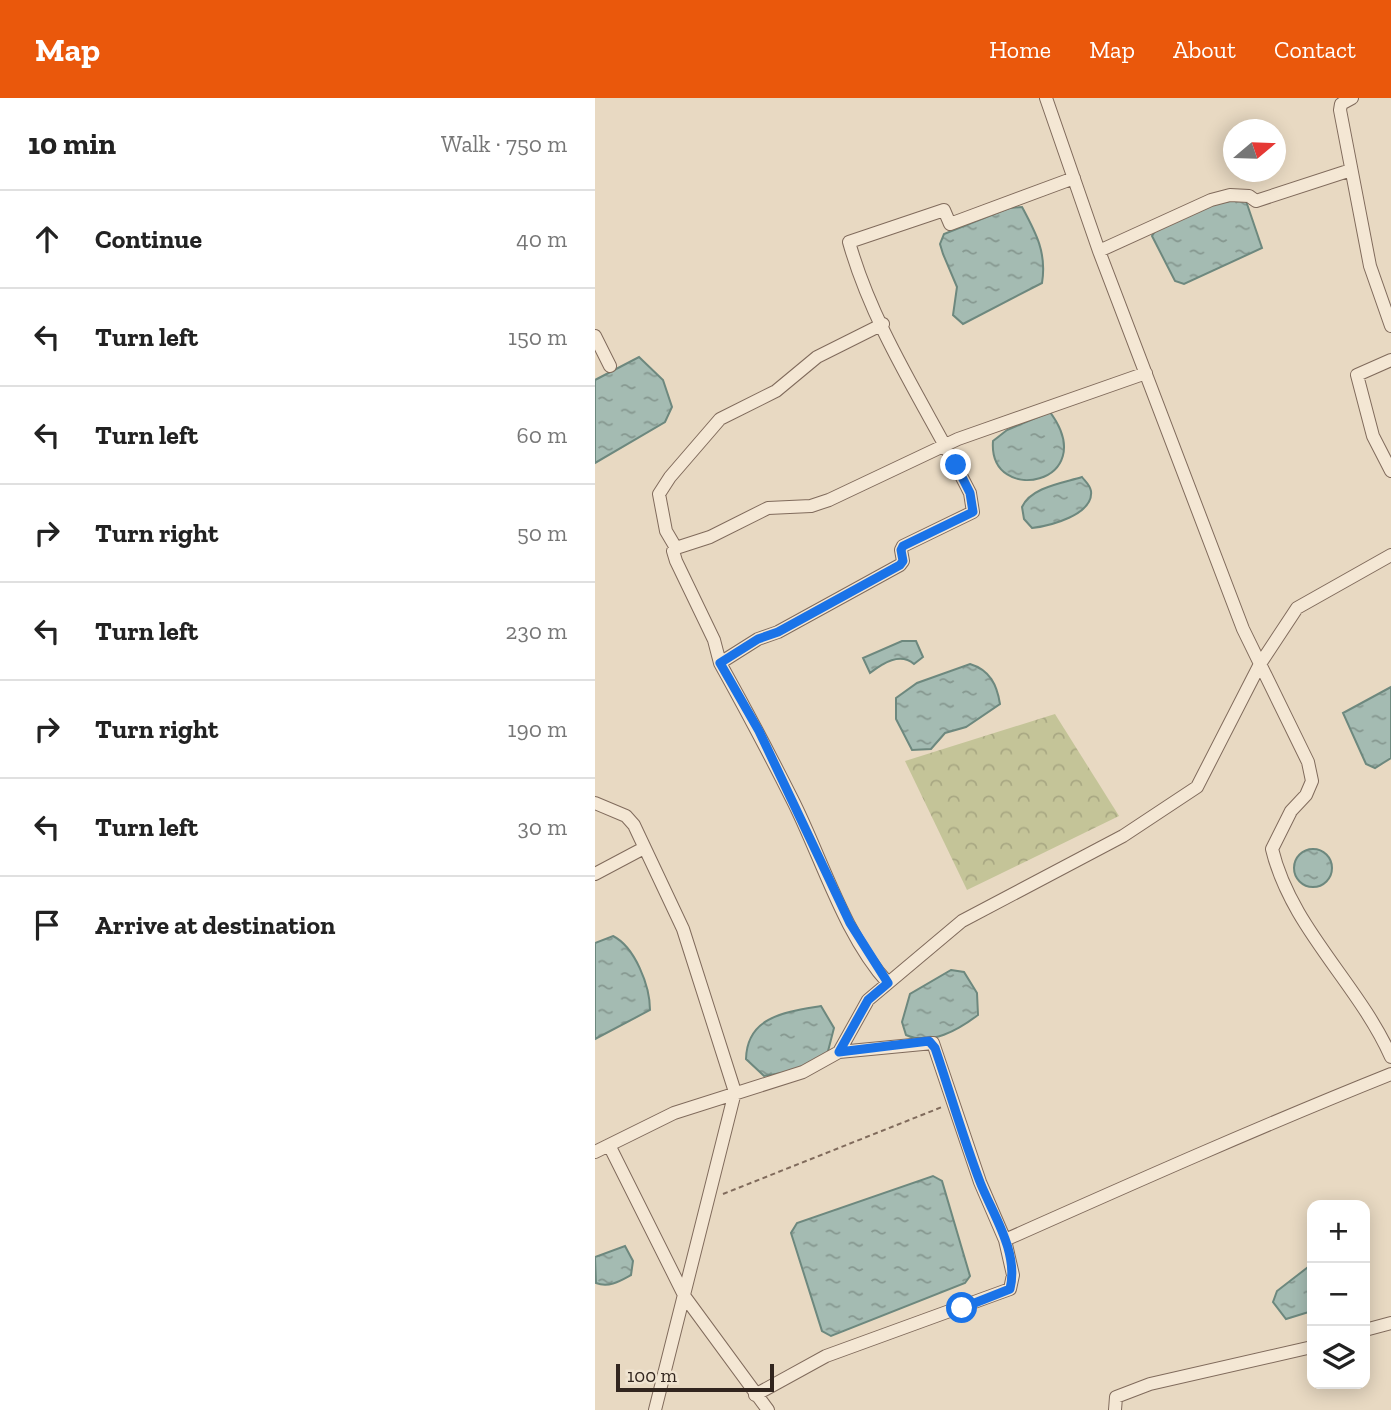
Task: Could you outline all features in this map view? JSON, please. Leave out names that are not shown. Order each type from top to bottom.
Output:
[{"type":"street","points":[[1046,98],[1099,251],[1243,629],[1308,762],[1312,780],[1306,794],[1291,811],[1272,849],[1278,875],[1303,921],[1379,1029],[1391,1057]]},
{"type":"street","points":[[1352,98],[1341,104],[1340,110],[1370,266],[1391,326]]},
{"type":"street","points":[[1099,251],[1210,200],[1240,195],[1249,196],[1256,201],[1351,170]]},
{"type":"street","points":[[720,663],[758,639],[778,632],[900,565],[903,561],[903,546],[973,512],[970,493],[908,379],[857,268],[849,242],[944,210],[950,224],[1074,178]]},
{"type":"street","points":[[676,548],[666,531],[659,494],[709,428],[733,410],[776,391],[817,356],[883,324]]},
{"type":"street","points":[[595,335],[610,366]]},
{"type":"street","points":[[1391,360],[1357,375],[1373,436],[1391,471]]},
{"type":"street","points":[[888,983],[850,923],[759,731],[720,663],[714,640],[673,551],[710,537],[768,508],[811,506],[829,500],[945,445],[1078,394],[1146,373]]},
{"type":"street","points":[[839,1052],[868,1000],[962,921],[1123,836],[1197,787],[1260,664],[1297,608],[1391,555]]},
{"type":"street","points":[[595,803],[625,816],[634,825],[683,929],[735,1092],[655,1410]]},
{"type":"street","points":[[595,874],[645,848]]},
{"type":"street","points":[[595,1152],[674,1113],[803,1072],[839,1052],[933,1042],[980,1182],[1005,1240],[1013,1275],[1010,1289],[827,1356],[755,1395]]},
{"type":"street","points":[[1005,1240],[1203,1151],[1391,1074]]},
{"type":"street","points":[[609,1145],[685,1297],[768,1410]]},
{"type":"street","points":[[1370,1328],[1391,1322]]},
{"type":"street","points":[[1115,1410],[1116,1397],[1150,1384],[1307,1348]]},
{"type":"path","points":[[709,1199],[953,1102]]},
{"type":"green space","points":[[1055,714],[1119,816],[967,890],[905,761]]},
{"type":"water","points":[[1245,198],[1262,248],[1184,284],[1175,281],[1152,236],[1158,228],[1193,210]]},
{"type":"water","points":[[1022,207],[1042,253],[1042,283],[963,324],[953,315],[957,287],[940,244],[944,234],[1009,208]]},
{"type":"water","points":[[639,357],[663,380],[672,407],[665,422],[595,463],[595,380]]},
{"type":"water","points":[[1050,412],[1063,437],[1063,456],[1054,470],[1039,478],[1023,480],[1007,474],[996,462],[993,441],[1007,430]]},
{"type":"water","points":[[1082,477],[1091,491],[1090,499],[1078,513],[1059,522],[1032,528],[1024,519],[1022,507],[1026,500],[1040,490]]},
{"type":"water","points":[[902,641],[916,641],[923,657],[914,664],[903,659],[892,660],[870,673],[863,658]]},
{"type":"water","points":[[970,664],[983,670],[991,679],[1000,704],[966,727],[945,733],[931,749],[912,750],[896,719],[896,698],[917,683]]},
{"type":"water","points":[[1391,687],[1391,758],[1375,768],[1366,764],[1343,713]]},
{"type":"water","points":[[1313,849],[1326,855],[1332,868],[1326,881],[1313,887],[1300,881],[1294,868],[1300,855]]},
{"type":"water","points":[[613,936],[628,949],[640,968],[650,1010],[595,1039],[595,943]]},
{"type":"water","points":[[951,970],[964,972],[977,993],[978,1015],[944,1035],[925,1039],[906,1035],[902,1022],[910,994]]},
{"type":"water","points":[[821,1006],[834,1028],[827,1055],[799,1070],[764,1076],[746,1059],[753,1033],[761,1025],[782,1014]]},
{"type":"water","points":[[933,1176],[942,1181],[970,1276],[965,1283],[831,1336],[822,1331],[791,1233],[797,1223]]},
{"type":"water","points":[[625,1246],[633,1261],[631,1275],[610,1284],[596,1283],[595,1257]]},
{"type":"water","points":[[1307,1268],[1307,1313],[1286,1319],[1273,1302],[1277,1291]]},
{"type":"route","points":[[956,465],[970,493],[973,512],[929,536],[903,546],[903,561],[900,565],[778,632],[758,639],[720,663],[759,731],[771,762],[792,799],[850,923],[888,983],[868,1000],[839,1052],[933,1042],[980,1182],[1005,1240],[1013,1275],[1010,1289],[962,1308]]}]
